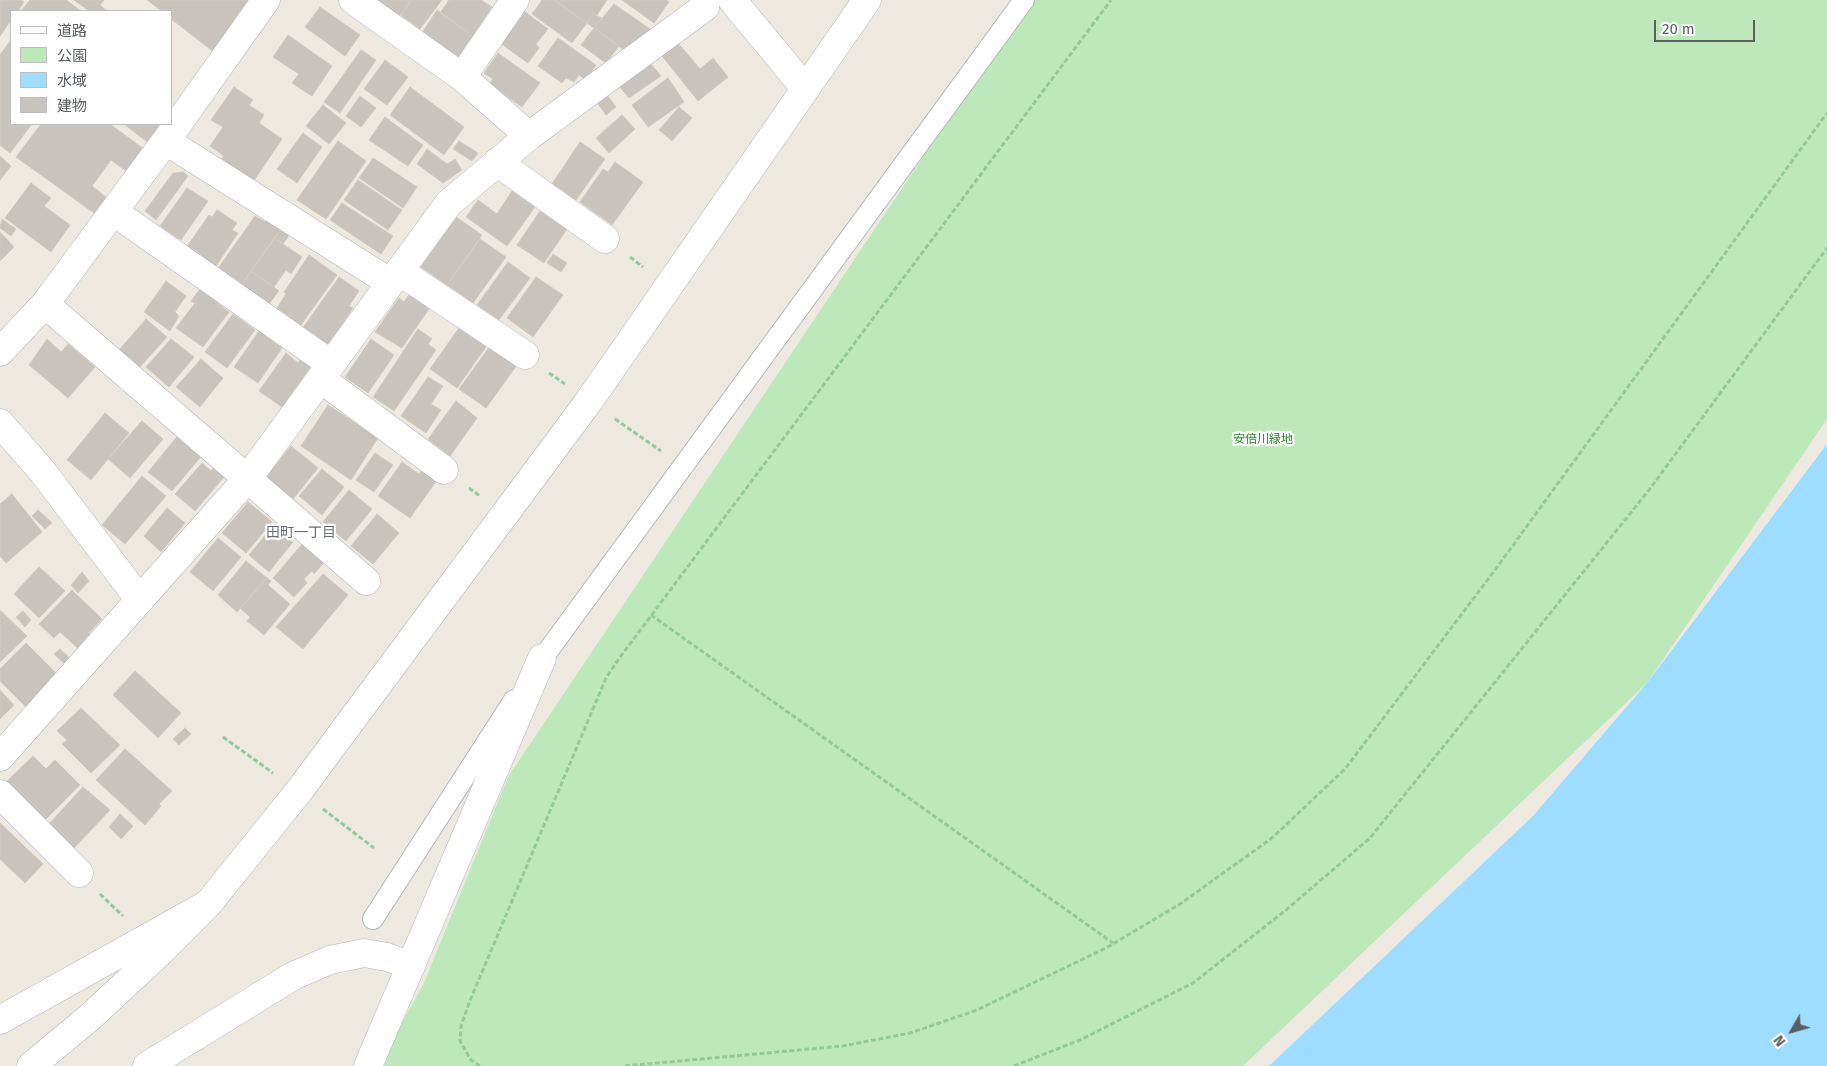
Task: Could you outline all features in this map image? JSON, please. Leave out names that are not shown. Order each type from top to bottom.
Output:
[{"type":"street","points":[[0,352],[45,304],[166,141],[266,0]]},
{"type":"street","points":[[353,0],[462,77],[529,136]]},
{"type":"street","points":[[462,77],[515,0]]},
{"type":"street","points":[[0,757],[248,478],[449,203],[529,136],[705,7],[704,0]]},
{"type":"street","points":[[732,0],[805,88]]},
{"type":"street","points":[[31,1066],[89,1018],[159,954],[208,904],[299,791],[505,514],[670,286],[805,88],[868,0]]},
{"type":"street","points":[[166,141],[525,355]]},
{"type":"street","points":[[497,162],[605,239]]},
{"type":"street","points":[[114,212],[326,372],[444,470]]},
{"type":"street","points":[[45,304],[366,581]]},
{"type":"street","points":[[0,423],[42,471],[140,600]]},
{"type":"street","points":[[368,1066],[542,658]]},
{"type":"street","points":[[0,794],[79,873]]},
{"type":"street","points":[[0,1020],[208,904]]},
{"type":"street","points":[[147,1066],[293,976],[330,960],[364,953],[387,957],[411,966]]},
{"type":"lane","points":[[373,919],[542,658],[1024,0]]},
{"type":"path","points":[[480,1066],[471,1060],[460,1041],[461,1026],[606,678],[651,615],[1111,0]]},
{"type":"path","points":[[625,1066],[843,1046],[910,1032],[977,1010],[1113,943],[1180,904],[1272,838],[1345,769],[1495,570],[1827,113]]},
{"type":"path","points":[[605,239],[670,286]]},
{"type":"path","points":[[1014,1066],[1080,1040],[1193,983],[1286,910],[1370,838],[1649,490],[1827,248]]},
{"type":"path","points":[[444,470],[505,514]]},
{"type":"path","points":[[651,615],[1113,943]]},
{"type":"path","points":[[224,737],[374,848]]},
{"type":"path","points":[[79,873],[146,939]]},
{"type":"green space","name":"安倍川緑地","points":[[1028,0],[1827,0],[1827,419],[1647,683],[1243,1066],[378,1066],[424,983],[508,777]]},
{"type":"water","points":[[1827,444],[1827,1066],[1269,1066],[1533,816],[1647,683]]},
{"type":"building","points":[[0,0],[21,0],[24,2],[19,10],[10,10],[10,21],[0,36]]},
{"type":"building","points":[[30,0],[66,0],[80,10],[22,10]]},
{"type":"building","points":[[74,0],[104,0],[100,5],[106,10],[88,10]]},
{"type":"building","points":[[147,0],[253,0],[214,52],[172,20],[172,10],[161,10]]},
{"type":"building","points":[[374,0],[411,0],[398,18]]},
{"type":"building","points":[[411,0],[442,0],[420,29],[401,15]]},
{"type":"building","points":[[449,0],[481,0],[492,7],[473,36],[440,13]]},
{"type":"building","points":[[542,0],[554,0],[587,23],[572,43],[532,14]]},
{"type":"building","points":[[554,0],[607,0],[597,15],[593,14],[587,23]]},
{"type":"building","points":[[622,0],[666,0],[669,2],[654,23]]},
{"type":"building","points":[[614,4],[656,33],[628,53],[594,28]]},
{"type":"building","points":[[320,7],[360,35],[345,56],[305,27]]},
{"type":"building","points":[[437,10],[473,36],[457,59],[421,34]]},
{"type":"building","points":[[524,11],[548,29],[536,44],[539,48],[528,63],[500,43]]},
{"type":"building","points":[[593,14],[602,18],[594,28],[587,23]]},
{"type":"building","points":[[594,28],[619,46],[606,63],[581,45]]},
{"type":"building","points":[[288,35],[332,66],[312,96],[292,83],[299,74],[273,57]]},
{"type":"building","points":[[558,38],[596,65],[586,80],[579,75],[574,82],[566,78],[562,83],[538,66]]},
{"type":"building","points":[[10,41],[10,125],[31,125],[10,153],[0,145],[0,55]]},
{"type":"building","points":[[678,43],[700,69],[713,58],[728,77],[698,101],[662,56]]},
{"type":"building","points":[[361,50],[376,60],[340,113],[324,102]]},
{"type":"building","points":[[498,53],[540,83],[522,107],[489,84],[493,79],[484,73]]},
{"type":"building","points":[[385,60],[408,77],[387,105],[364,89]]},
{"type":"building","points":[[651,64],[661,76],[629,98],[619,86]]},
{"type":"building","points":[[668,78],[684,102],[648,127],[632,105]]},
{"type":"building","points":[[234,87],[253,100],[249,105],[264,115],[259,123],[282,139],[253,182],[221,160],[224,156],[210,146],[223,127],[211,120]]},
{"type":"building","points":[[410,87],[464,127],[444,155],[390,115]]},
{"type":"building","points":[[607,95],[616,107],[606,115],[597,103]]},
{"type":"building","points":[[360,96],[376,108],[361,127],[346,116]]},
{"type":"building","points":[[323,105],[346,123],[329,144],[306,126]]},
{"type":"building","points":[[679,107],[692,118],[672,141],[659,130]]},
{"type":"building","points":[[622,115],[635,129],[609,153],[596,138]]},
{"type":"building","points":[[385,117],[423,145],[408,166],[369,140]]},
{"type":"building","points":[[40,125],[111,125],[148,152],[131,175],[111,160],[92,186],[106,197],[94,213],[16,157]]},
{"type":"building","points":[[125,125],[165,125],[151,145]]},
{"type":"building","points":[[303,133],[322,147],[297,183],[277,169]]},
{"type":"building","points":[[338,141],[366,161],[326,219],[297,200]]},
{"type":"building","points":[[459,141],[478,153],[472,161],[453,149]]},
{"type":"building","points":[[580,142],[605,159],[576,200],[552,184]]},
{"type":"building","points":[[427,149],[447,164],[455,159],[462,170],[443,183],[417,164]]},
{"type":"building","points":[[0,156],[11,166],[0,180]]},
{"type":"building","points":[[373,158],[417,187],[403,208],[359,178]]},
{"type":"building","points":[[615,162],[643,182],[612,225],[580,202],[603,169],[608,172]]},
{"type":"building","points":[[183,172],[188,176],[156,220],[145,211],[173,173]]},
{"type":"building","points":[[358,180],[402,210],[388,230],[344,200]]},
{"type":"building","points":[[31,183],[51,198],[44,206],[70,225],[51,252],[5,218]]},
{"type":"building","points":[[187,188],[208,201],[181,240],[160,226]]},
{"type":"building","points":[[512,191],[535,207],[507,246],[466,217],[478,200],[497,214]]},
{"type":"building","points":[[342,203],[393,236],[381,254],[330,220]]},
{"type":"building","points":[[217,210],[237,223],[232,230],[238,233],[214,269],[186,248],[209,215],[212,217]]},
{"type":"building","points":[[540,211],[567,229],[544,263],[517,245]]},
{"type":"building","points":[[255,216],[265,222],[268,218],[282,228],[240,287],[217,270]]},
{"type":"building","points":[[456,217],[482,235],[447,285],[421,267]]},
{"type":"building","points":[[2,219],[16,229],[11,236],[0,228]]},
{"type":"building","points":[[282,228],[290,234],[283,244],[274,238]]},
{"type":"building","points":[[0,232],[14,247],[0,261]]},
{"type":"building","points":[[274,238],[302,257],[291,274],[286,270],[274,287],[251,271]]},
{"type":"building","points":[[480,239],[506,257],[473,303],[447,285]]},
{"type":"building","points":[[553,254],[567,263],[561,272],[547,263]]},
{"type":"building","points":[[309,255],[337,275],[301,325],[277,308],[286,294],[284,292]]},
{"type":"building","points":[[508,262],[530,278],[499,320],[477,305]]},
{"type":"building","points":[[251,271],[279,291],[268,305],[240,287]]},
{"type":"building","points":[[339,277],[359,291],[349,306],[353,308],[327,346],[302,329]]},
{"type":"building","points":[[536,277],[563,295],[533,337],[507,318]]},
{"type":"building","points":[[166,281],[186,296],[175,312],[179,316],[170,331],[144,312]]},
{"type":"building","points":[[200,289],[229,312],[203,347],[176,328],[195,303],[191,301]]},
{"type":"building","points":[[411,292],[431,306],[402,348],[375,332],[399,298],[404,302]]},
{"type":"building","points":[[233,314],[255,330],[227,368],[205,352]]},
{"type":"building","points":[[146,319],[167,337],[139,368],[119,350]]},
{"type":"building","points":[[459,328],[486,347],[457,388],[430,369]]},
{"type":"building","points":[[418,329],[432,339],[428,344],[436,350],[394,411],[373,397]]},
{"type":"building","points":[[259,331],[282,348],[258,383],[234,367]]},
{"type":"building","points":[[47,339],[61,352],[68,344],[95,367],[68,398],[29,365]]},
{"type":"building","points":[[171,339],[194,357],[169,387],[146,367]]},
{"type":"building","points":[[371,339],[394,355],[368,393],[345,377]]},
{"type":"building","points":[[490,346],[517,365],[486,408],[459,389]]},
{"type":"building","points":[[286,353],[298,363],[301,359],[311,366],[282,407],[259,391]]},
{"type":"building","points":[[201,359],[223,378],[200,407],[176,387]]},
{"type":"building","points":[[428,377],[443,386],[431,404],[441,410],[426,433],[401,416]]},
{"type":"building","points":[[456,401],[477,418],[450,456],[428,439]]},
{"type":"building","points":[[328,405],[378,438],[351,480],[301,446]]},
{"type":"building","points":[[105,413],[129,433],[91,480],[67,460]]},
{"type":"building","points":[[142,421],[163,439],[130,478],[108,459]]},
{"type":"building","points":[[180,433],[204,453],[172,491],[148,472]]},
{"type":"building","points":[[291,446],[318,468],[293,499],[266,477]]},
{"type":"building","points":[[375,453],[393,465],[374,492],[356,480]]},
{"type":"building","points":[[402,462],[419,474],[422,469],[437,480],[410,518],[378,496]]},
{"type":"building","points":[[202,463],[211,471],[213,468],[224,477],[195,511],[175,494]]},
{"type":"building","points":[[322,469],[344,487],[322,515],[299,496]]},
{"type":"building","points":[[142,476],[166,496],[125,544],[102,525]]},
{"type":"building","points":[[349,490],[372,509],[346,541],[323,522]]},
{"type":"building","points":[[12,494],[42,532],[6,563],[0,556],[0,504]]},
{"type":"building","points":[[248,502],[272,522],[246,553],[222,533]]},
{"type":"building","points":[[167,508],[185,523],[161,552],[144,536]]},
{"type":"building","points":[[38,510],[52,523],[45,529],[32,516]]},
{"type":"building","points":[[377,514],[399,533],[373,564],[351,546]]},
{"type":"building","points":[[273,526],[293,542],[269,572],[249,555]]},
{"type":"building","points":[[218,538],[241,557],[213,591],[190,572]]},
{"type":"building","points":[[304,542],[326,560],[314,574],[312,571],[304,579],[307,583],[294,597],[273,578]]},
{"type":"building","points":[[246,561],[267,578],[237,612],[218,595]]},
{"type":"building","points":[[39,567],[65,591],[39,618],[14,594]]},
{"type":"building","points":[[82,572],[89,581],[78,593],[71,585]]},
{"type":"building","points":[[323,574],[348,595],[303,649],[276,627]]},
{"type":"building","points":[[267,578],[271,581],[268,585],[290,604],[264,635],[247,621],[250,617],[240,608]]},
{"type":"building","points":[[72,590],[102,619],[89,633],[94,638],[82,652],[60,632],[54,638],[39,624]]},
{"type":"building","points":[[23,611],[31,620],[25,627],[16,617]]},
{"type":"building","points":[[0,612],[27,636],[0,662]]},
{"type":"building","points":[[26,643],[59,676],[28,709],[0,681],[0,669]]},
{"type":"building","points":[[60,649],[74,662],[69,668],[54,654]]},
{"type":"building","points":[[135,671],[181,713],[158,738],[113,695]]},
{"type":"building","points":[[0,690],[14,705],[0,719]]},
{"type":"building","points":[[81,708],[120,745],[91,773],[62,744],[67,740],[57,731]]},
{"type":"building","points":[[185,728],[191,734],[179,745],[173,739]]},
{"type":"building","points":[[125,749],[172,791],[159,804],[161,806],[145,825],[96,780]]},
{"type":"building","points":[[33,756],[46,769],[55,760],[80,785],[45,820],[6,782]]},
{"type":"building","points":[[83,787],[110,810],[74,848],[47,826]]},
{"type":"building","points":[[120,814],[133,826],[121,839],[109,827]]},
{"type":"building","points":[[0,823],[43,864],[25,883],[0,859]]},
{"type":"district","name":"田町一丁目","points":[[301,533]]}]
